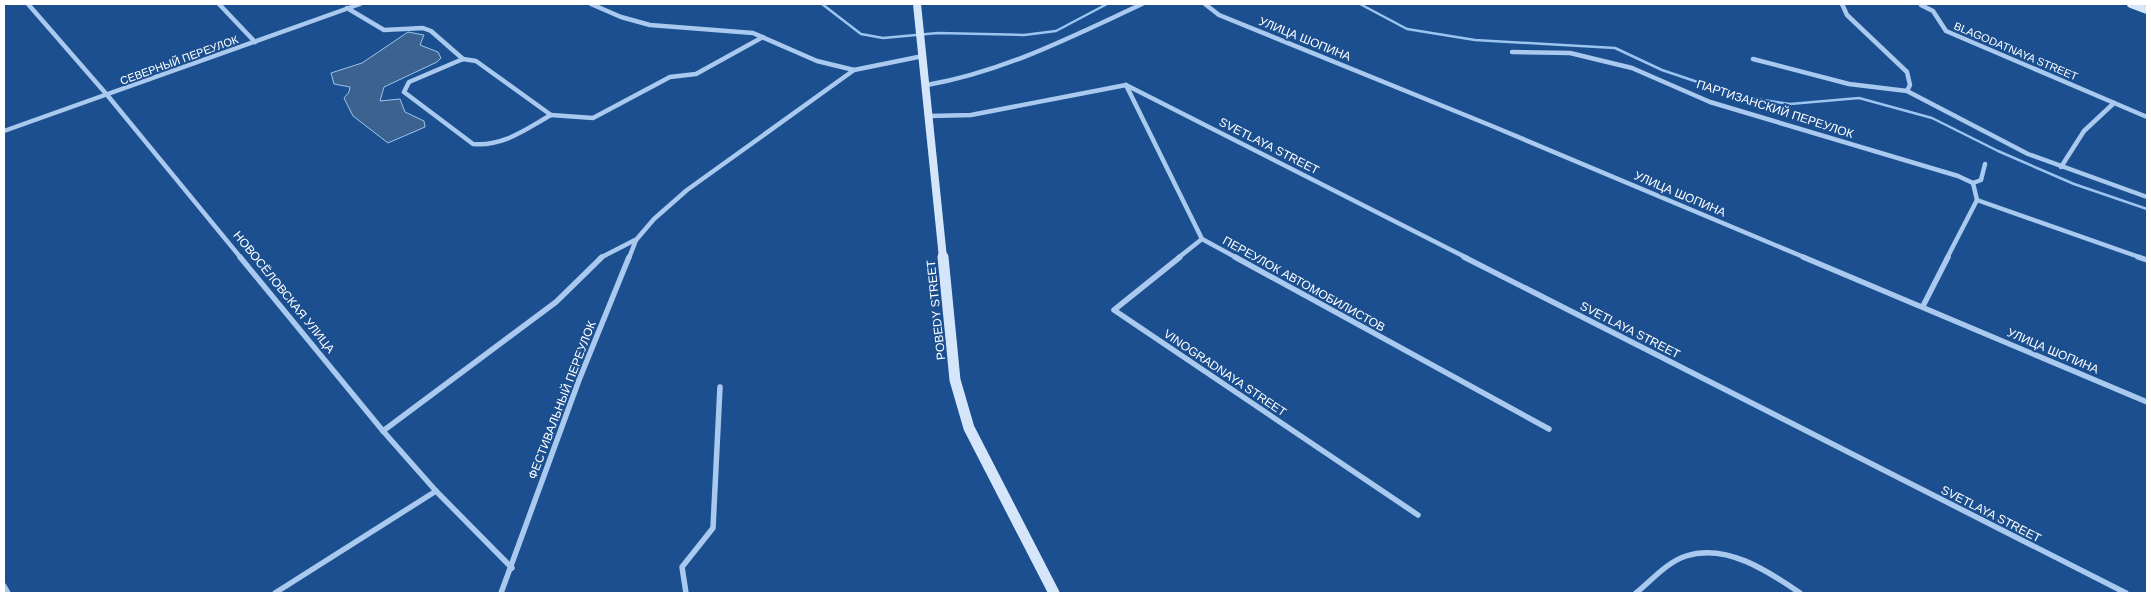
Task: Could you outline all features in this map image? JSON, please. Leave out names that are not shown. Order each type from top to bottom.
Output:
[{"type":"street","name":"НОВОСЁЛОВСКАЯ УЛИЦА","points":[[28,4],[108,96],[383,431],[436,491],[512,568]]},
{"type":"street","points":[[219,4],[255,42]]},
{"type":"street","name":"СЕВЕРНЫЙ ПЕРЕУЛОК","points":[[4,132],[360,4]]},
{"type":"street","points":[[592,4],[621,17],[650,25],[753,33],[817,61],[854,70]]},
{"type":"street","name":"POBEDY STREET","points":[[916,4],[927,85],[955,380],[969,428],[1054,593]]},
{"type":"street","points":[[927,85],[963,79],[1028,55],[1142,4]]},
{"type":"street","name":"УЛИЦА ШОПИНА","points":[[1205,4],[1219,15],[1501,130],[1923,306],[2147,402]]},
{"type":"street","points":[[1842,4],[1848,15],[1907,72],[1910,85],[1907,91]]},
{"type":"street","points":[[2131,4],[2147,10]]},
{"type":"street","name":"BLAGODATNAYA STREET","points":[[1920,5],[1933,12],[1946,31],[2147,117]]},
{"type":"street","points":[[347,8],[384,30],[423,28],[432,31],[463,59]]},
{"type":"street","points":[[552,115],[476,61],[463,59],[409,82],[404,92],[474,144],[483,146],[495,144],[552,115],[593,118],[670,77],[696,74],[742,46],[763,37]]},
{"type":"street","name":"ПАРТИЗАНСКИЙ ПЕРЕУЛОК","points":[[1512,52],[1570,54],[1632,68],[1710,102],[1973,182]]},
{"type":"street","name":"ФЕСТИВАЛЬНЫЙ ПЕРЕУЛОК","points":[[512,568],[579,380],[636,240],[654,219],[687,190],[854,70],[923,56]]},
{"type":"street","points":[[1753,59],[1848,84],[1907,91],[2000,140],[2061,168],[2147,197]]},
{"type":"street","points":[[930,116],[971,115],[1126,84],[1202,239]]},
{"type":"street","name":"SVETLAYA STREET","points":[[1126,84],[2126,593]]},
{"type":"street","points":[[2061,168],[2084,131],[2114,103]]},
{"type":"street","points":[[1923,306],[1977,200],[1973,182],[1981,180],[1985,164]]},
{"type":"street","points":[[1977,200],[2147,260]]},
{"type":"street","name":"ПЕРЕУЛОК АВТОМОБИЛИСТОВ","points":[[1202,239],[1549,429]]},
{"type":"street","name":"VINOGRADNAYA STREET","points":[[1202,239],[1114,310],[1418,516]]},
{"type":"street","name":"ФЕСТИВАЛЬНЫЙ ПЕРЕУЛОК","points":[[383,431],[556,302],[574,286],[598,259],[636,240]]},
{"type":"street","points":[[686,593],[682,567],[713,528],[720,387]]},
{"type":"street","points":[[276,593],[436,491]]},
{"type":"street","points":[[1636,593],[1685,556],[1720,553],[1769,571],[1800,593]]},
{"type":"street","points":[[501,593],[512,568]]},
{"type":"street","points":[[4,586],[8,593]]},
{"type":"water","points":[[408,32],[424,35],[420,45],[438,52],[441,58],[437,62],[384,87],[380,101],[400,99],[405,112],[424,121],[425,127],[388,143],[353,116],[344,98],[349,92],[350,87],[334,84],[331,73],[362,63]]},
{"type":"waterway","points":[[822,4],[861,34],[883,38],[938,33],[1024,35],[1056,31],[1107,4]]},
{"type":"waterway","points":[[1360,4],[1407,29],[1475,40],[1615,48],[1662,70],[1742,97],[1790,104],[1859,98],[1932,118],[1998,151],[2074,184],[2147,209]]}]
